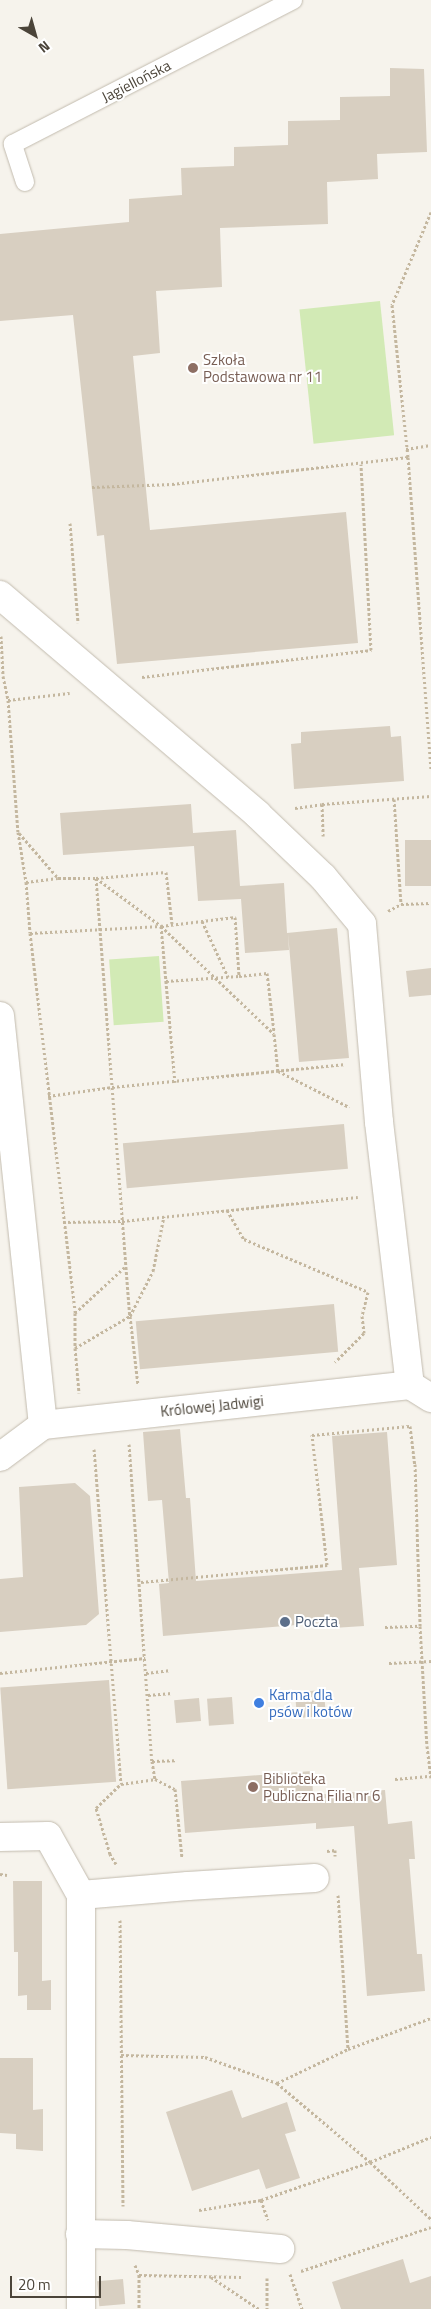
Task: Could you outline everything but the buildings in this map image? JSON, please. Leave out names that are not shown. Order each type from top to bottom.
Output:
[{"type":"street","points":[[0,595],[257,814],[323,877],[362,924],[373,1061],[387,1194],[420,1392]]},
{"type":"street","points":[[0,1016],[43,1425]]},
{"type":"street","name":"Królowej Jadwigi","points":[[0,1456],[43,1425],[134,1415],[420,1392]]},
{"type":"street","points":[[0,1837],[48,1836],[81,1895],[81,2309]]},
{"type":"street","points":[[81,1895],[315,1878]]},
{"type":"street","points":[[80,2234],[127,2235],[280,2249]]},
{"type":"lane","name":"Jagiellońska","points":[[24,182],[13,144],[293,0]]},
{"type":"path","points":[[431,212],[392,305],[408,457],[431,770]]},
{"type":"path","points":[[406,449],[431,445]]},
{"type":"path","points":[[92,487],[172,484],[361,464],[408,457]]},
{"type":"path","points":[[139,677],[371,650],[361,464]]},
{"type":"path","points":[[70,523],[78,627]]},
{"type":"path","points":[[1,627],[1,675],[8,700],[18,832],[26,882],[48,1096],[74,1313],[80,1404],[93,1433],[121,1784]]},
{"type":"path","points":[[8,700],[110,688]]},
{"type":"path","points":[[257,814],[322,804],[431,796]]},
{"type":"path","points":[[394,799],[401,904]]},
{"type":"path","points":[[18,832],[58,878]]},
{"type":"path","points":[[26,882],[58,878],[96,878],[166,872],[172,924]]},
{"type":"path","points":[[96,878],[161,926],[214,979],[274,1034]]},
{"type":"path","points":[[96,878],[98,928],[127,1266],[140,1582],[154,1779]]},
{"type":"path","points":[[362,924],[401,904],[431,903]]},
{"type":"path","points":[[30,933],[161,926],[235,917],[239,976]]},
{"type":"path","points":[[202,921],[228,977]]},
{"type":"path","points":[[161,926],[175,1082]]},
{"type":"path","points":[[166,981],[267,974],[278,1072]]},
{"type":"path","points":[[48,1096],[112,1087],[278,1072],[373,1061]]},
{"type":"path","points":[[278,1072],[379,1122]]},
{"type":"path","points":[[63,1222],[122,1221],[387,1194]]},
{"type":"path","points":[[227,1210],[244,1239],[368,1292],[362,1316],[364,1333],[332,1365]]},
{"type":"path","points":[[75,1348],[130,1316],[153,1271],[164,1216]]},
{"type":"path","points":[[74,1313],[127,1266]]},
{"type":"path","points":[[140,1582],[327,1565],[312,1435],[410,1426],[415,1464],[420,1626],[427,1746],[431,1776],[395,1778]]},
{"type":"path","points":[[385,1627],[420,1626]]},
{"type":"path","points":[[0,1673],[145,1658]]},
{"type":"path","points":[[389,1663],[431,1661]]},
{"type":"path","points":[[146,1673],[169,1670]]},
{"type":"path","points":[[148,1695],[172,1693]]},
{"type":"path","points":[[152,1761],[176,1760]]},
{"type":"path","points":[[123,2210],[120,1892],[118,1867],[110,1854],[96,1808],[121,1784],[154,1779],[175,1789],[182,1860],[188,1886]]},
{"type":"path","points":[[0,1874],[7,1875]]},
{"type":"path","points":[[277,2083],[348,2049],[431,2018]]},
{"type":"path","points":[[121,2055],[205,2057],[277,2083],[370,2162],[431,2219]]},
{"type":"path","points":[[194,2211],[261,2200],[370,2162],[431,2137]]},
{"type":"path","points":[[210,2277],[259,2309]]},
{"type":"path","points":[[266,2278],[266,2309]]},
{"type":"green space","points":[[380,301],[394,435],[314,444],[299,309]]},
{"type":"green space","points":[[159,956],[164,1022],[114,1025],[109,959]]},
{"type":"place","name":"Szkoła Podstawowa nr 11","points":[[193,368]]},
{"type":"place","name":"Poczta","points":[[285,1622]]},
{"type":"place","name":"Karma dla psów i kotów","points":[[259,1703]]},
{"type":"place","name":"Biblioteka Publiczna Filia nr 6","points":[[253,1787]]}]
